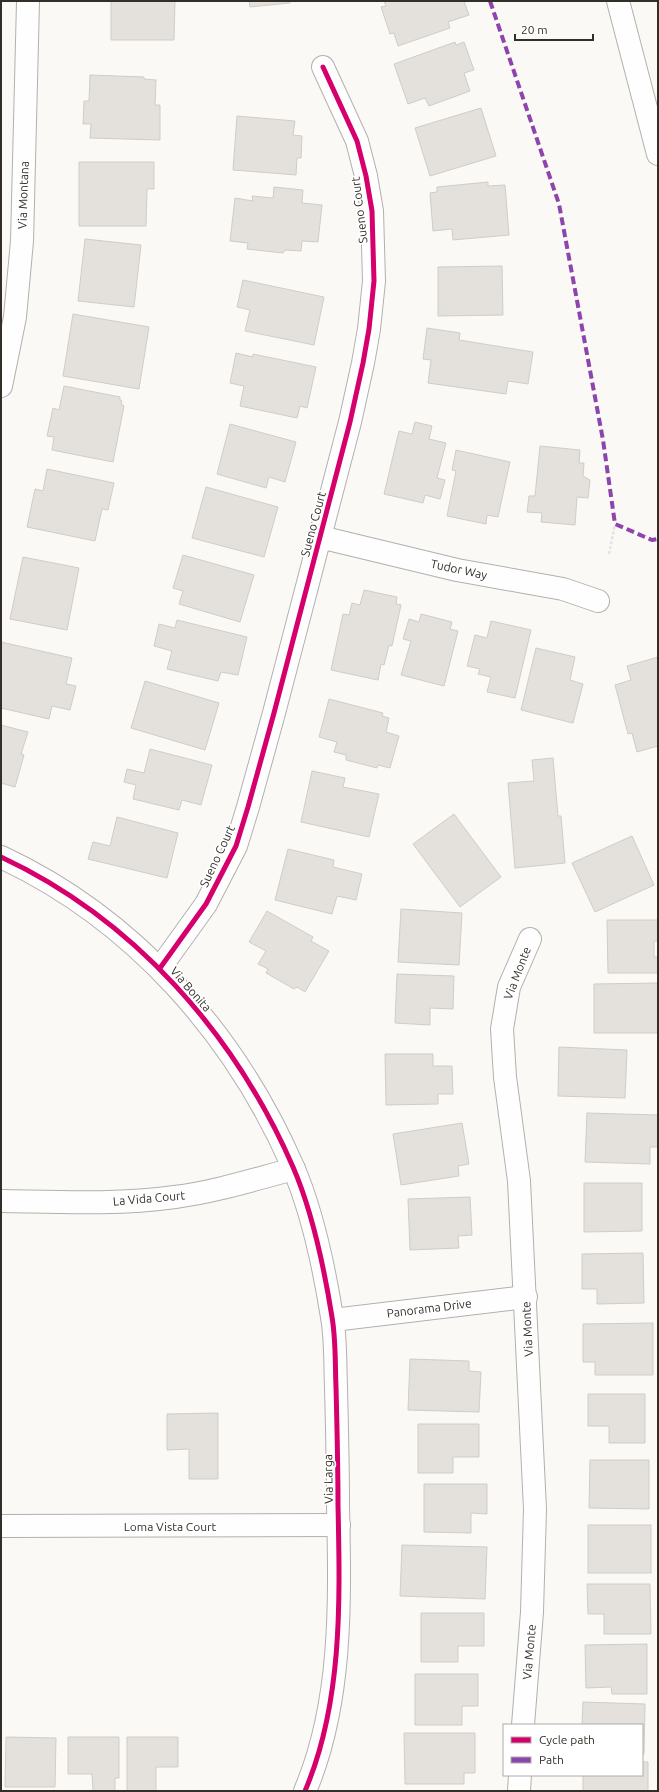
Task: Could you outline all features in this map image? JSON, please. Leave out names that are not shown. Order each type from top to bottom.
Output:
[{"type":"street","points":[[618,1],[658,154]]},
{"type":"street","name":"Via Montana","points":[[1,386],[15,317],[22,241],[28,2]]},
{"type":"street","name":"Sueno Court","points":[[160,968],[206,904],[236,846],[248,807],[320,537],[350,422],[363,363],[372,306],[374,255],[372,211],[366,176],[357,141],[323,67]]},
{"type":"street","name":"Tudor Way","points":[[320,537],[457,570],[563,589],[598,601]]},
{"type":"street","name":"Via Bonita","points":[[1,857],[44,879],[73,898],[123,935],[160,968],[195,1008],[240,1066],[264,1106],[294,1169]]},
{"type":"street","name":"Via Monte","points":[[523,1724],[532,1612],[535,1509],[526,1297],[519,1181],[505,1077],[502,1029],[509,987],[530,938]]},
{"type":"street","name":"La Vida Court","points":[[1,1201],[111,1202],[155,1200],[225,1187],[294,1169]]},
{"type":"street","name":"Via Larga","points":[[294,1169],[320,1249],[333,1320],[339,1525],[338,1621],[334,1675],[323,1736],[306,1791]]},
{"type":"street","name":"Panorama Drive","points":[[333,1320],[526,1297]]},
{"type":"street","name":"Loma Vista Court","points":[[1,1526],[339,1525]]},
{"type":"street","points":[[519,1791],[520,1776]]},
{"type":"path","points":[[609,554],[614,524]]},
{"type":"building","points":[[111,1],[175,1],[174,40],[111,40]]},
{"type":"building","points":[[249,1],[290,1],[290,3],[250,7]]},
{"type":"building","points":[[384,1],[464,1],[469,15],[448,22],[450,28],[398,46],[394,33],[390,34],[381,7],[386,6]]},
{"type":"building","points":[[455,42],[456,45],[464,42],[474,70],[464,73],[470,91],[429,106],[425,98],[408,104],[394,64]]},
{"type":"building","points":[[90,75],[144,77],[144,79],[156,80],[155,105],[160,105],[160,140],[90,138],[91,124],[83,124],[84,101],[89,101]]},
{"type":"building","points":[[481,108],[496,156],[430,176],[415,128]]},
{"type":"building","points":[[237,116],[295,121],[293,135],[302,136],[301,158],[297,158],[296,175],[233,170]]},
{"type":"building","points":[[79,162],[154,162],[154,189],[147,189],[146,226],[79,226]]},
{"type":"building","points":[[488,182],[488,186],[505,185],[509,235],[453,240],[452,229],[433,231],[430,193],[437,192],[437,187]]},
{"type":"building","points":[[274,187],[303,190],[302,203],[322,205],[318,242],[302,241],[301,251],[285,250],[283,253],[247,249],[248,243],[230,241],[235,198],[253,201],[252,196],[273,198]]},
{"type":"building","points":[[85,239],[141,245],[134,307],[78,301]]},
{"type":"building","points":[[502,266],[503,315],[438,316],[438,267]]},
{"type":"building","points":[[243,280],[324,297],[314,345],[245,331],[250,310],[237,307]]},
{"type":"building","points":[[73,314],[149,327],[139,389],[63,376]]},
{"type":"building","points":[[427,328],[460,333],[459,340],[533,352],[528,384],[508,381],[506,394],[428,383],[431,360],[423,359]]},
{"type":"building","points":[[236,353],[253,357],[253,354],[316,367],[307,408],[300,406],[297,418],[240,406],[244,386],[230,383]]},
{"type":"building","points":[[64,386],[120,397],[120,400],[122,401],[121,404],[124,406],[113,462],[52,450],[54,437],[47,436],[53,408],[59,410]]},
{"type":"building","points":[[415,422],[432,426],[429,439],[446,443],[437,478],[445,480],[440,499],[425,495],[423,503],[384,494],[399,431],[412,434]]},
{"type":"building","points":[[230,424],[296,442],[285,482],[269,477],[266,488],[217,474]]},
{"type":"building","points":[[540,446],[580,450],[579,463],[584,463],[583,476],[590,480],[588,498],[577,497],[575,525],[541,522],[542,513],[527,512],[529,496],[535,496]]},
{"type":"building","points":[[456,450],[510,462],[498,517],[487,515],[486,524],[447,516],[456,471],[452,470]]},
{"type":"building","points":[[47,469],[114,483],[108,510],[102,509],[95,541],[27,527],[35,489],[43,491]]},
{"type":"building","points":[[206,487],[278,507],[264,557],[192,538]]},
{"type":"building","points":[[183,555],[254,575],[240,622],[179,604],[183,591],[173,588]]},
{"type":"building","points":[[23,557],[79,568],[67,630],[10,619]]},
{"type":"building","points":[[364,590],[397,597],[396,604],[401,605],[392,646],[389,645],[384,665],[381,664],[378,680],[331,670],[343,614],[349,615],[352,603],[360,605]]},
{"type":"building","points":[[421,614],[452,622],[450,629],[458,631],[444,686],[401,675],[411,641],[403,639],[409,619],[419,622]]},
{"type":"building","points":[[177,620],[247,637],[238,675],[221,672],[218,681],[167,669],[172,651],[154,646],[159,624],[175,628]]},
{"type":"building","points":[[491,621],[531,630],[515,698],[487,692],[491,677],[478,674],[480,669],[467,666],[475,635],[487,638]]},
{"type":"building","points":[[1,642],[72,658],[66,684],[76,686],[70,710],[52,706],[49,719],[1,708]]},
{"type":"building","points":[[536,648],[575,657],[570,680],[583,684],[573,723],[521,710]]},
{"type":"building","points":[[658,657],[658,746],[637,752],[632,733],[628,734],[615,685],[631,680],[627,666]]},
{"type":"building","points":[[145,681],[219,703],[205,750],[131,728]]},
{"type":"building","points":[[329,699],[383,713],[382,716],[389,718],[386,732],[399,736],[390,768],[378,765],[377,768],[346,760],[346,755],[334,752],[337,742],[319,737]]},
{"type":"building","points":[[1,725],[28,732],[21,754],[24,755],[15,787],[1,783]]},
{"type":"building","points":[[150,749],[212,765],[201,805],[182,800],[179,810],[133,799],[136,785],[124,782],[127,769],[144,773]]},
{"type":"building","points":[[553,758],[558,816],[561,816],[565,863],[515,868],[508,783],[534,781],[532,760]]},
{"type":"building","points":[[312,771],[345,778],[343,787],[379,794],[369,837],[301,822]]},
{"type":"building","points":[[454,814],[501,877],[460,907],[413,844]]},
{"type":"building","points":[[117,817],[178,833],[167,878],[88,859],[93,842],[110,846]]},
{"type":"building","points":[[632,836],[654,885],[595,912],[572,863]]},
{"type":"building","points":[[288,849],[334,860],[333,867],[362,874],[356,900],[337,896],[332,914],[275,900]]},
{"type":"building","points":[[401,909],[462,913],[459,965],[398,962]]},
{"type":"building","points":[[267,911],[313,937],[311,941],[329,951],[305,992],[297,987],[294,989],[266,973],[268,969],[258,964],[266,951],[249,942]]},
{"type":"building","points":[[607,920],[658,920],[658,941],[654,941],[654,957],[658,957],[658,973],[608,973]]},
{"type":"building","points":[[397,974],[454,976],[453,1009],[430,1008],[430,1025],[395,1023]]},
{"type":"building","points":[[658,983],[658,1033],[594,1033],[594,984]]},
{"type":"building","points":[[559,1047],[627,1050],[625,1098],[558,1096]]},
{"type":"building","points":[[385,1054],[433,1054],[433,1066],[452,1066],[453,1094],[438,1094],[438,1104],[386,1105]]},
{"type":"building","points":[[587,1113],[658,1115],[658,1147],[650,1147],[650,1164],[585,1162]]},
{"type":"building","points":[[462,1123],[469,1164],[458,1166],[459,1176],[401,1185],[393,1134]]},
{"type":"building","points":[[584,1183],[642,1183],[642,1231],[584,1232]]},
{"type":"building","points":[[470,1197],[472,1235],[458,1236],[459,1248],[410,1250],[408,1199]]},
{"type":"building","points":[[643,1253],[644,1303],[597,1304],[597,1289],[582,1289],[582,1254]]},
{"type":"building","points":[[653,1323],[653,1375],[595,1375],[595,1362],[583,1362],[583,1324]]},
{"type":"building","points":[[410,1359],[469,1361],[469,1371],[481,1372],[479,1412],[408,1410]]},
{"type":"building","points":[[588,1394],[645,1394],[645,1443],[609,1443],[609,1426],[588,1426]]},
{"type":"building","points":[[218,1413],[218,1479],[189,1479],[189,1449],[167,1450],[167,1414]]},
{"type":"building","points":[[418,1424],[479,1424],[479,1457],[453,1457],[453,1473],[418,1473]]},
{"type":"building","points":[[590,1460],[649,1460],[649,1509],[589,1508]]},
{"type":"building","points":[[424,1484],[487,1484],[487,1514],[471,1513],[471,1533],[424,1532]]},
{"type":"building","points":[[588,1525],[651,1525],[651,1573],[588,1573]]},
{"type":"building","points":[[402,1545],[487,1547],[485,1599],[400,1596]]},
{"type":"building","points":[[587,1584],[650,1584],[651,1634],[604,1634],[604,1614],[588,1614]]},
{"type":"building","points":[[421,1613],[484,1613],[484,1646],[458,1646],[458,1662],[421,1662]]},
{"type":"building","points":[[647,1644],[647,1694],[612,1694],[611,1687],[586,1688],[585,1645]]},
{"type":"building","points":[[415,1674],[478,1674],[478,1706],[462,1706],[462,1725],[415,1725]]},
{"type":"building","points":[[583,1702],[645,1704],[644,1754],[643,1724],[582,1724]]},
{"type":"building","points":[[404,1733],[475,1733],[475,1773],[464,1773],[464,1784],[405,1784]]},
{"type":"building","points":[[6,1737],[56,1738],[55,1787],[5,1787]]},
{"type":"building","points":[[68,1737],[119,1737],[119,1778],[115,1778],[115,1791],[93,1791],[92,1774],[68,1774]]},
{"type":"building","points":[[127,1737],[178,1737],[178,1767],[156,1767],[156,1791],[127,1791]]},
{"type":"building","points":[[643,1762],[648,1762],[648,1791],[583,1791],[583,1776],[643,1776]]},
{"type":"marked path","points":[[490,1],[559,204],[603,440],[615,524],[652,540],[658,539]]},
{"type":"cycle path","points":[[160,968],[206,904],[236,846],[274,713],[350,422],[363,363],[369,329],[374,281],[372,211],[366,176],[357,141],[323,67]]},
{"type":"cycle path","points":[[1,857],[49,883],[95,913],[137,947],[175,985],[210,1027],[242,1071],[269,1118],[293,1167],[312,1221],[329,1298],[334,1334],[339,1577],[333,1686],[317,1757],[305,1791]]}]
